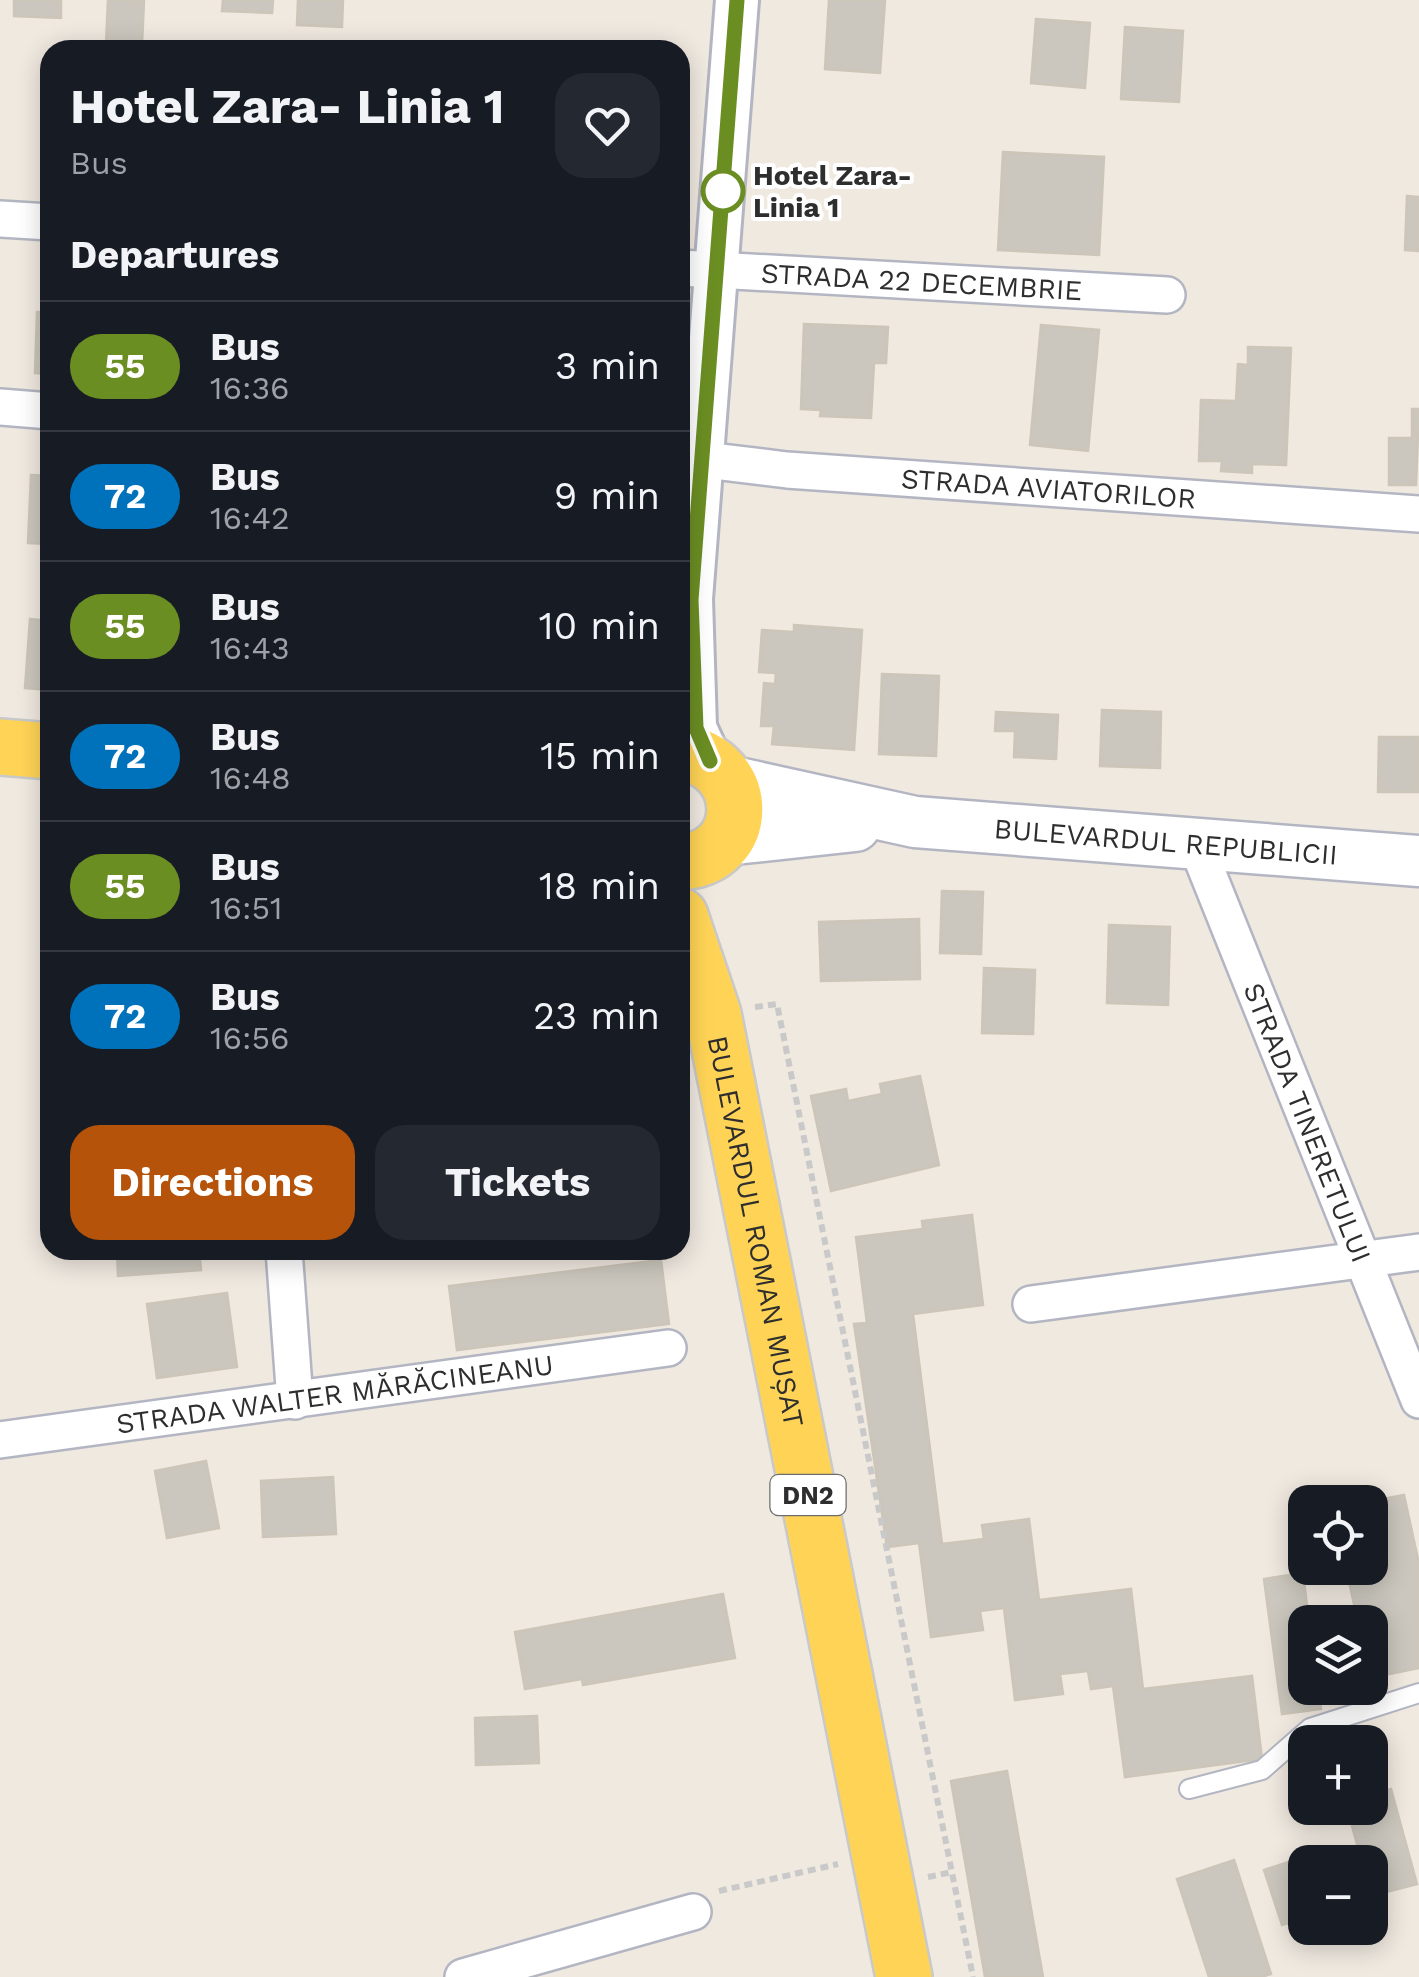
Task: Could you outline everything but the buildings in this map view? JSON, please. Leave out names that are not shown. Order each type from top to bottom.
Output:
[{"type":"main road","points":[[0,747],[40,750]]},
{"type":"main road","name":"BULEVARDUL REPUBLICII","points":[[706,765],[915,822]]},
{"type":"main road","name":"DN2","points":[[706,765],[735,811],[707,850]]},
{"type":"main road","name":"BULEVARDUL REPUBLICII","points":[[707,850],[792,829],[915,822],[1419,861]]},
{"type":"main road","name":"BULEVARDUL ROMAN MUȘAT","points":[[707,850],[712,878],[713,1014]]},
{"type":"main road","name":"BULEVARDUL ROMAN MUȘAT","points":[[690,946],[713,1014],[904,1977]]},
{"type":"street","points":[[706,765],[696,728],[691,600],[691,458],[698,270],[737,0]]},
{"type":"street","points":[[0,219],[40,221]]},
{"type":"street","name":"STRADA 22 DECEMBRIE","points":[[698,270],[1166,296]]},
{"type":"street","points":[[0,407],[40,410]]},
{"type":"street","name":"STRADA AVIATORILOR","points":[[691,458],[787,470],[1419,514]]},
{"type":"street","points":[[690,604],[691,600]]},
{"type":"street","name":"STRADA TINERETULUI","points":[[1196,844],[1419,1400]]},
{"type":"street","points":[[1031,1304],[1419,1252]]},
{"type":"street","points":[[285,1260],[295,1400]]},
{"type":"street","name":"STRADA WALTER MĂRĂCINEANU","points":[[0,1440],[668,1348]]},
{"type":"street","points":[[463,1977],[693,1912]]},
{"type":"lane","points":[[1188,1789],[1262,1770],[1310,1728],[1419,1693]]},
{"type":"path","points":[[713,1014],[776,1004],[973,1977]]},
{"type":"path","points":[[693,1912],[701,1895],[840,1864]]},
{"type":"bus line","name":"55","points":[[710,761],[696,728],[691,600],[737,0]]},
{"type":"place","name":"Hotel Zara- Linia 1","points":[[723,191]]}]
